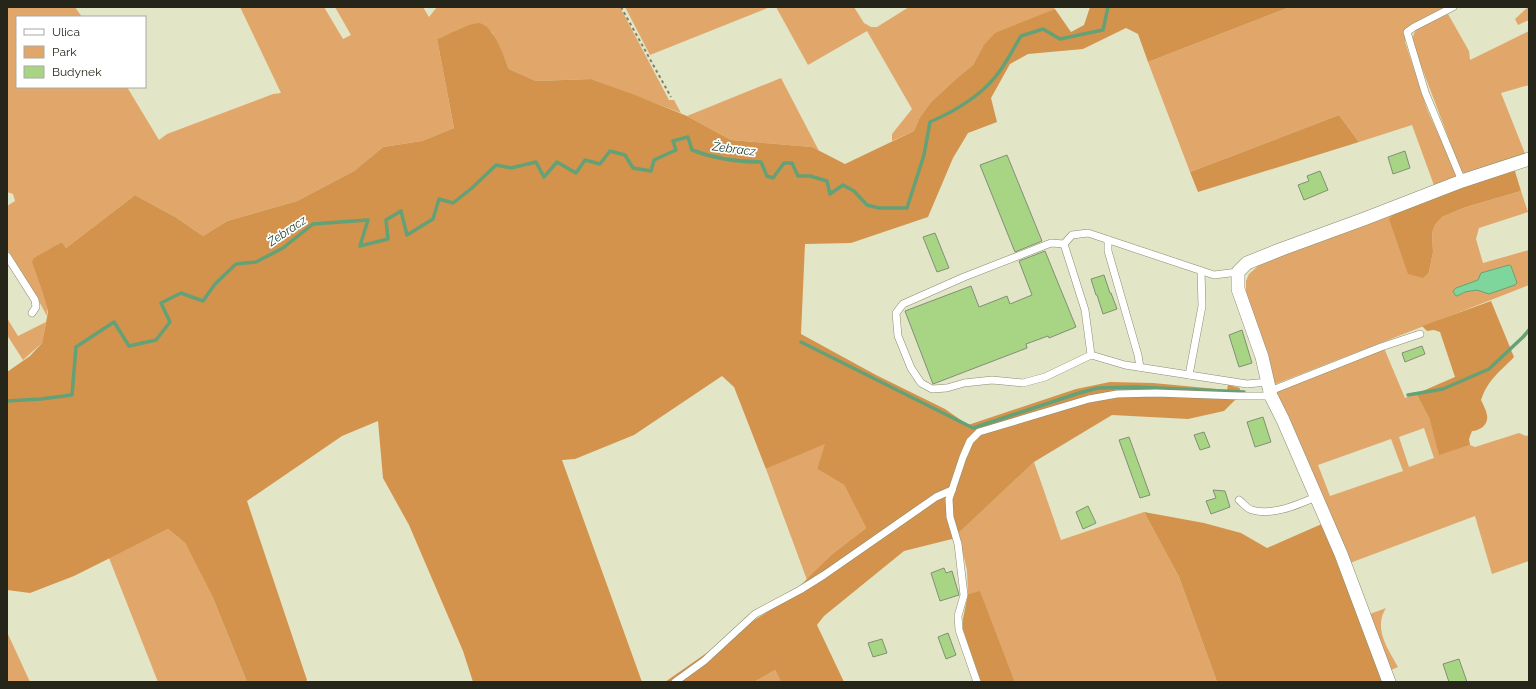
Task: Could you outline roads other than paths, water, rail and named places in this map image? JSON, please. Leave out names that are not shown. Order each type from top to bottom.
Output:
[{"type":"street","points":[[1389,682],[1341,554],[1269,389],[1262,357],[1238,289],[1238,272],[1247,263],[1282,249],[1462,181],[1529,159]]},
{"type":"lane","points":[[1453,7],[1407,32],[1425,92],[1462,181]]},
{"type":"lane","points":[[1064,244],[1072,235],[1088,233],[1214,275],[1238,272]]},
{"type":"lane","points":[[1108,240],[1108,251],[1138,355],[1140,368]]},
{"type":"lane","points":[[1064,244],[1051,243],[964,277],[903,304],[896,313],[898,336],[911,368],[921,383],[932,389],[947,388],[964,383],[992,380],[1023,382],[1046,377],[1091,355],[1140,368],[1247,384],[1269,389]]},
{"type":"lane","points":[[1064,244],[1085,310],[1091,355]]},
{"type":"lane","points":[[7,256],[35,300],[36,307],[32,313]]},
{"type":"lane","points":[[1189,375],[1202,306],[1201,271]]},
{"type":"lane","points":[[977,682],[959,630],[958,616],[964,595],[958,544],[950,517],[949,499],[970,441],[979,432],[1088,399],[1117,394],[1156,393],[1239,396],[1269,389],[1420,334]]},
{"type":"lane","points":[[675,682],[704,661],[755,614],[800,590],[824,575],[936,497],[952,490]]},
{"type":"lane","points":[[1239,500],[1251,510],[1274,512],[1298,505],[1316,497]]},
{"type":"waterway","name":"Żebracz","points":[[7,401],[72,395],[76,347],[114,322],[129,346],[156,340],[170,322],[161,303],[181,293],[203,301],[215,284],[236,264],[256,262],[283,248],[313,224],[368,220],[360,246],[388,239],[386,220],[401,211],[407,235],[433,219],[439,199],[453,203],[472,188],[496,165],[511,168],[536,162],[544,177],[557,162],[576,173],[585,160],[600,164],[610,151],[625,155],[633,168],[651,171],[654,160],[676,150],[673,141],[688,137],[692,150],[709,156],[726,159],[761,162],[767,176],[773,178],[784,163],[792,163],[798,176],[810,176],[827,181],[830,194],[843,185],[854,191],[867,205],[879,208],[907,208],[924,155],[930,122],[966,103],[990,83],[1003,67],[1021,36],[1043,29],[1060,39],[1103,30],[1108,7]]},
{"type":"waterway","points":[[1408,395],[1443,389],[1489,369],[1529,330]]},
{"type":"waterway","points":[[801,342],[973,428],[1098,388],[1136,387],[1244,392]]}]
